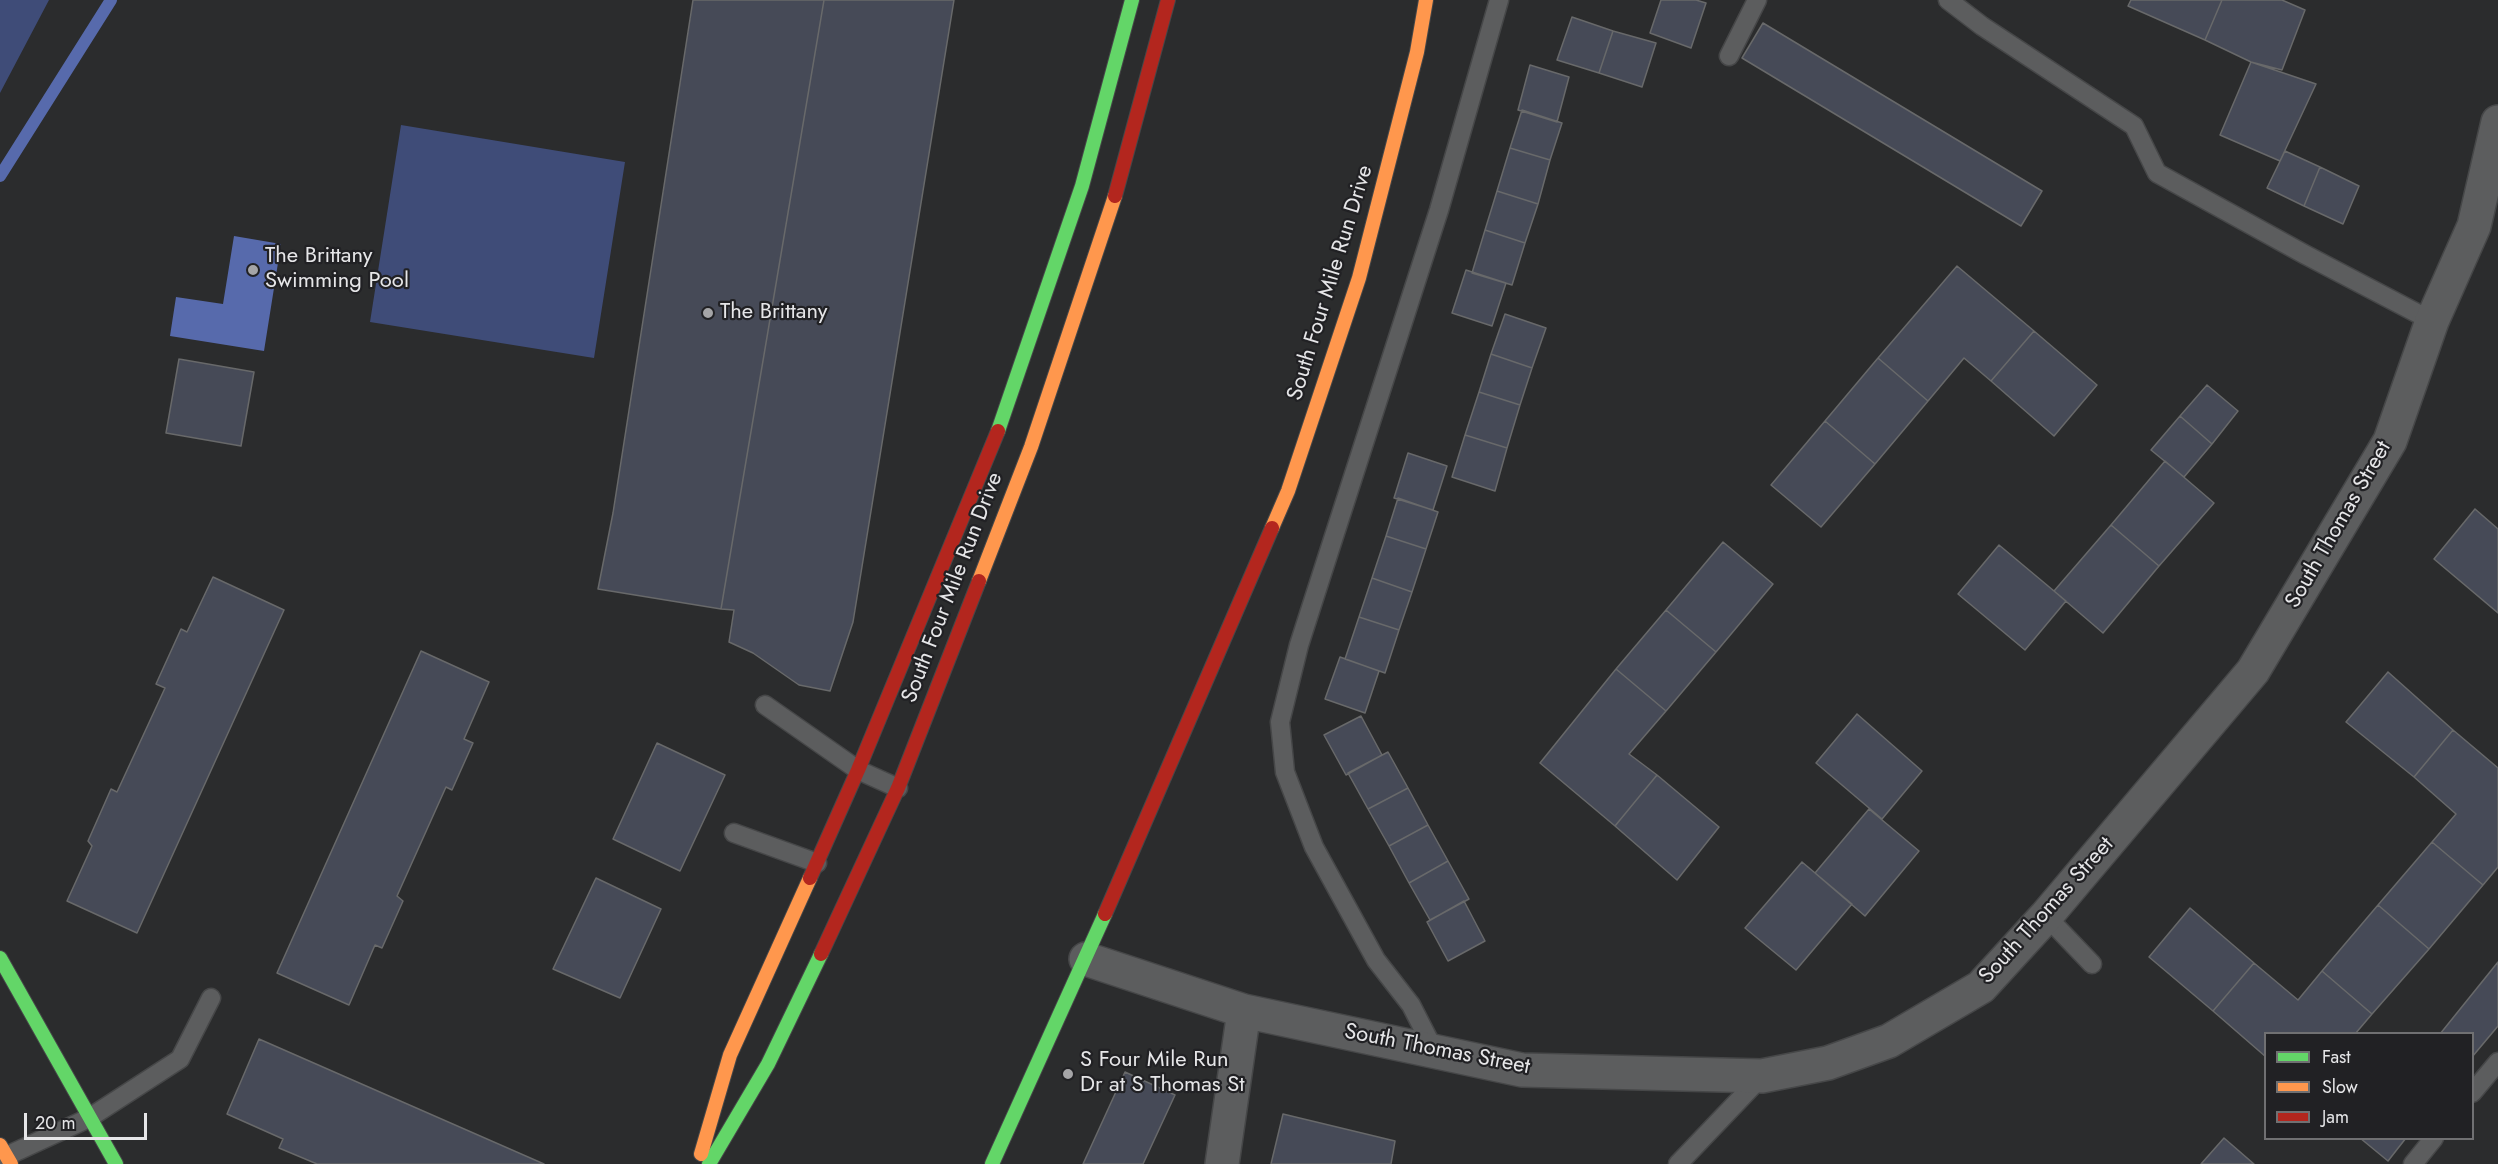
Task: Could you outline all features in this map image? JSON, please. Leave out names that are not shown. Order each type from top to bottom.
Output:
[{"type":"main road","name":"South Four Mile Run Drive","points":[[698,1164],[730,1054],[858,770],[997,433],[1082,186],[1132,0]]},
{"type":"main road","name":"South Four Mile Run Drive","points":[[709,1164],[768,1064],[866,861],[898,788],[1031,447],[1116,192],[1168,0]]},
{"type":"main road","name":"South Four Mile Run Drive","points":[[992,1164],[1086,959],[1288,490],[1359,278],[1417,52],[1426,0]]},
{"type":"main road","points":[[0,958],[116,1164]]},
{"type":"street","name":"South Thomas Street","points":[[1086,959],[1244,1011],[1522,1070],[1762,1076],[1828,1063],[1889,1041],[1980,987],[2046,916],[2253,671],[2390,441],[2432,321],[2474,226],[2498,122]]},
{"type":"street","points":[[1222,1164],[1244,1011]]},
{"type":"lane","points":[[1435,1052],[1411,1005],[1376,960],[1314,848],[1285,772],[1280,722],[1299,645],[1439,210],[1499,0]]},
{"type":"lane","points":[[1729,56],[1757,0]]},
{"type":"lane","points":[[1947,0],[1982,26],[2134,126],[2157,173],[2304,255],[2432,321]]},
{"type":"lane","points":[[765,705],[858,770],[898,788]]},
{"type":"lane","points":[[734,833],[817,863]]},
{"type":"lane","points":[[2046,916],[2092,964]]},
{"type":"lane","points":[[4,1156],[89,1118],[180,1059],[211,998]]},
{"type":"lane","points":[[2474,1090],[2498,1062]]},
{"type":"lane","points":[[1678,1164],[1762,1076]]},
{"type":"lane","points":[[2413,1164],[2432,1140]]},
{"type":"shaded area","points":[[0,0],[49,0],[0,93]]},
{"type":"shaded area","points":[[401,125],[625,162],[594,358],[370,322]]},
{"type":"shaded area","name":"The Brittany Swimming Pool","points":[[234,236],[281,244],[264,351],[170,336],[176,297],[223,304]]},
{"type":"building","name":"The Brittany","points":[[693,0],[824,0],[721,609],[598,589],[613,513]]},
{"type":"building","points":[[824,0],[954,0],[853,622],[830,691],[799,685],[753,653],[729,642],[734,610],[721,609]]},
{"type":"building","points":[[1661,0],[1696,0],[1706,3],[1691,48],[1650,33]]},
{"type":"building","points":[[2131,0],[2222,0],[2205,40],[2128,6]]},
{"type":"building","points":[[2222,0],[2282,0],[2305,10],[2282,70],[2251,62],[2205,40]]},
{"type":"building","points":[[1572,17],[1613,31],[1599,73],[1557,60]]},
{"type":"building","points":[[1763,23],[2042,191],[2021,226],[1742,58]]},
{"type":"building","points":[[1613,31],[1656,43],[1642,87],[1599,73]]},
{"type":"building","points":[[2251,62],[2316,84],[2280,161],[2220,135]]},
{"type":"building","points":[[1530,65],[1569,77],[1557,122],[1518,110]]},
{"type":"building","points":[[1522,110],[1562,123],[1550,160],[1510,148]]},
{"type":"building","points":[[1510,148],[1550,160],[1538,204],[1497,191]]},
{"type":"building","points":[[2285,151],[2320,167],[2304,206],[2267,188]]},
{"type":"building","points":[[2320,167],[2359,186],[2343,224],[2304,206]]},
{"type":"building","points":[[1497,191],[1538,204],[1525,243],[1485,230]]},
{"type":"building","points":[[1485,230],[1525,243],[1512,285],[1472,273]]},
{"type":"building","points":[[1957,266],[2034,331],[1991,381],[1964,358],[1928,401],[1878,358]]},
{"type":"building","points":[[1466,270],[1506,283],[1492,326],[1452,313]]},
{"type":"building","points":[[1505,314],[1546,328],[1532,368],[1491,354]]},
{"type":"building","points":[[2034,331],[2097,385],[2054,436],[1991,381]]},
{"type":"building","points":[[1491,354],[1532,368],[1520,405],[1479,392]]},
{"type":"building","points":[[1878,358],[1928,401],[1875,464],[1825,421]]},
{"type":"building","points":[[179,359],[254,372],[241,446],[166,433]]},
{"type":"building","points":[[2207,385],[2238,411],[2212,444],[2180,416]]},
{"type":"building","points":[[1479,392],[1520,405],[1507,448],[1465,435]]},
{"type":"building","points":[[2180,416],[2212,444],[2184,477],[2151,450]]},
{"type":"building","points":[[1825,421],[1875,464],[1821,527],[1771,485]]},
{"type":"building","points":[[1465,435],[1507,448],[1495,491],[1452,477]]},
{"type":"building","points":[[1408,453],[1447,466],[1433,510],[1394,498]]},
{"type":"building","points":[[2165,461],[2214,503],[2159,566],[2111,525]]},
{"type":"building","points":[[1398,498],[1438,512],[1426,549],[1386,536]]},
{"type":"building","points":[[2475,509],[2498,529],[2498,613],[2434,559]]},
{"type":"building","points":[[2111,525],[2159,566],[2103,633],[2054,591]]},
{"type":"building","points":[[1386,536],[1426,549],[1412,592],[1372,578]]},
{"type":"building","points":[[1723,542],[1773,584],[1716,652],[1666,610]]},
{"type":"building","points":[[1999,545],[2066,601],[2025,650],[1958,594]]},
{"type":"building","points":[[213,577],[284,610],[137,933],[67,901],[92,846],[88,841],[111,789],[117,792],[165,688],[156,684],[181,629],[187,632]]},
{"type":"building","points":[[1372,578],[1412,592],[1399,630],[1359,617]]},
{"type":"building","points":[[1666,610],[1716,652],[1666,711],[1616,669]]},
{"type":"building","points":[[1359,617],[1399,630],[1385,673],[1345,659]]},
{"type":"building","points":[[421,651],[489,682],[464,739],[473,743],[452,790],[446,787],[397,896],[403,901],[382,948],[375,945],[349,1005],[277,973]]},
{"type":"building","points":[[1340,657],[1379,671],[1365,713],[1325,699]]},
{"type":"building","points":[[1616,669],[1666,711],[1629,754],[1657,775],[1615,826],[1540,763]]},
{"type":"building","points":[[2388,672],[2453,730],[2414,777],[2346,722]]},
{"type":"building","points":[[1857,714],[1922,771],[1882,819],[1816,763]]},
{"type":"building","points":[[1361,716],[1382,755],[1346,775],[1324,735]]},
{"type":"building","points":[[2453,730],[2498,768],[2498,867],[2483,885],[2432,842],[2456,814],[2414,777]]},
{"type":"building","points":[[657,743],[725,775],[680,871],[613,839]]},
{"type":"building","points":[[1388,752],[1408,788],[1368,809],[1348,773]]},
{"type":"building","points":[[1657,775],[1719,827],[1677,880],[1615,826]]},
{"type":"building","points":[[1408,788],[1428,825],[1389,846],[1368,809]]},
{"type":"building","points":[[1869,809],[1919,851],[1865,916],[1815,873]]},
{"type":"building","points":[[1428,825],[1448,861],[1409,883],[1389,846]]},
{"type":"building","points":[[2432,842],[2483,885],[2429,949],[2378,905]]},
{"type":"building","points":[[1448,861],[1469,899],[1430,920],[1409,883]]},
{"type":"building","points":[[1802,862],[1852,904],[1796,970],[1745,928]]},
{"type":"building","points":[[596,878],[661,909],[620,998],[553,969]]},
{"type":"building","points":[[1464,901],[1485,941],[1448,961],[1427,922]]},
{"type":"building","points":[[2378,905],[2429,949],[2372,1014],[2322,971]]},
{"type":"building","points":[[2190,908],[2254,963],[2213,1011],[2149,957]]},
{"type":"building","points":[[2498,962],[2498,1026],[2474,1055],[2474,1032],[2442,1032]]},
{"type":"building","points":[[2254,963],[2298,1000],[2322,971],[2372,1014],[2357,1032],[2264,1032],[2264,1055],[2213,1011]]},
{"type":"building","points":[[259,1039],[544,1164],[317,1164],[279,1148],[283,1139],[227,1114]]},
{"type":"building","points":[[1125,1072],[1175,1095],[1143,1164],[1083,1164]]},
{"type":"building","points":[[1283,1114],[1395,1141],[1391,1164],[1271,1164]]},
{"type":"building","points":[[2224,1138],[2254,1164],[2201,1164]]},
{"type":"building","points":[[2362,1140],[2404,1140],[2388,1161]]},
{"type":"waterway","points":[[0,176],[111,0]]},
{"type":"traffic: fast","points":[[998,431],[1082,186],[1132,0]]},
{"type":"traffic: fast","points":[[992,1164],[1105,914]]},
{"type":"traffic: fast","points":[[709,1164],[768,1064],[821,954]]},
{"type":"traffic: fast","points":[[0,958],[116,1164]]},
{"type":"traffic: slow","points":[[1272,528],[1288,491],[1359,278],[1417,52],[1426,0]]},
{"type":"traffic: slow","points":[[979,581],[1031,447],[1115,196]]},
{"type":"traffic: slow","points":[[701,1154],[730,1055],[810,878]]},
{"type":"traffic: slow","points":[[0,1145],[11,1164]]},
{"type":"traffic: jam","points":[[1115,196],[1168,0]]},
{"type":"traffic: jam","points":[[810,878],[858,770],[998,431]]},
{"type":"traffic: jam","points":[[1105,914],[1272,528]]},
{"type":"traffic: jam","points":[[821,954],[898,788],[979,581]]},
{"type":"place","name":"The Brittany Swimming Pool","points":[[253,270]]},
{"type":"place","name":"The Brittany","points":[[708,313]]},
{"type":"place","name":"S Four Mile Run Dr at S Thomas St","points":[[1068,1074]]}]
